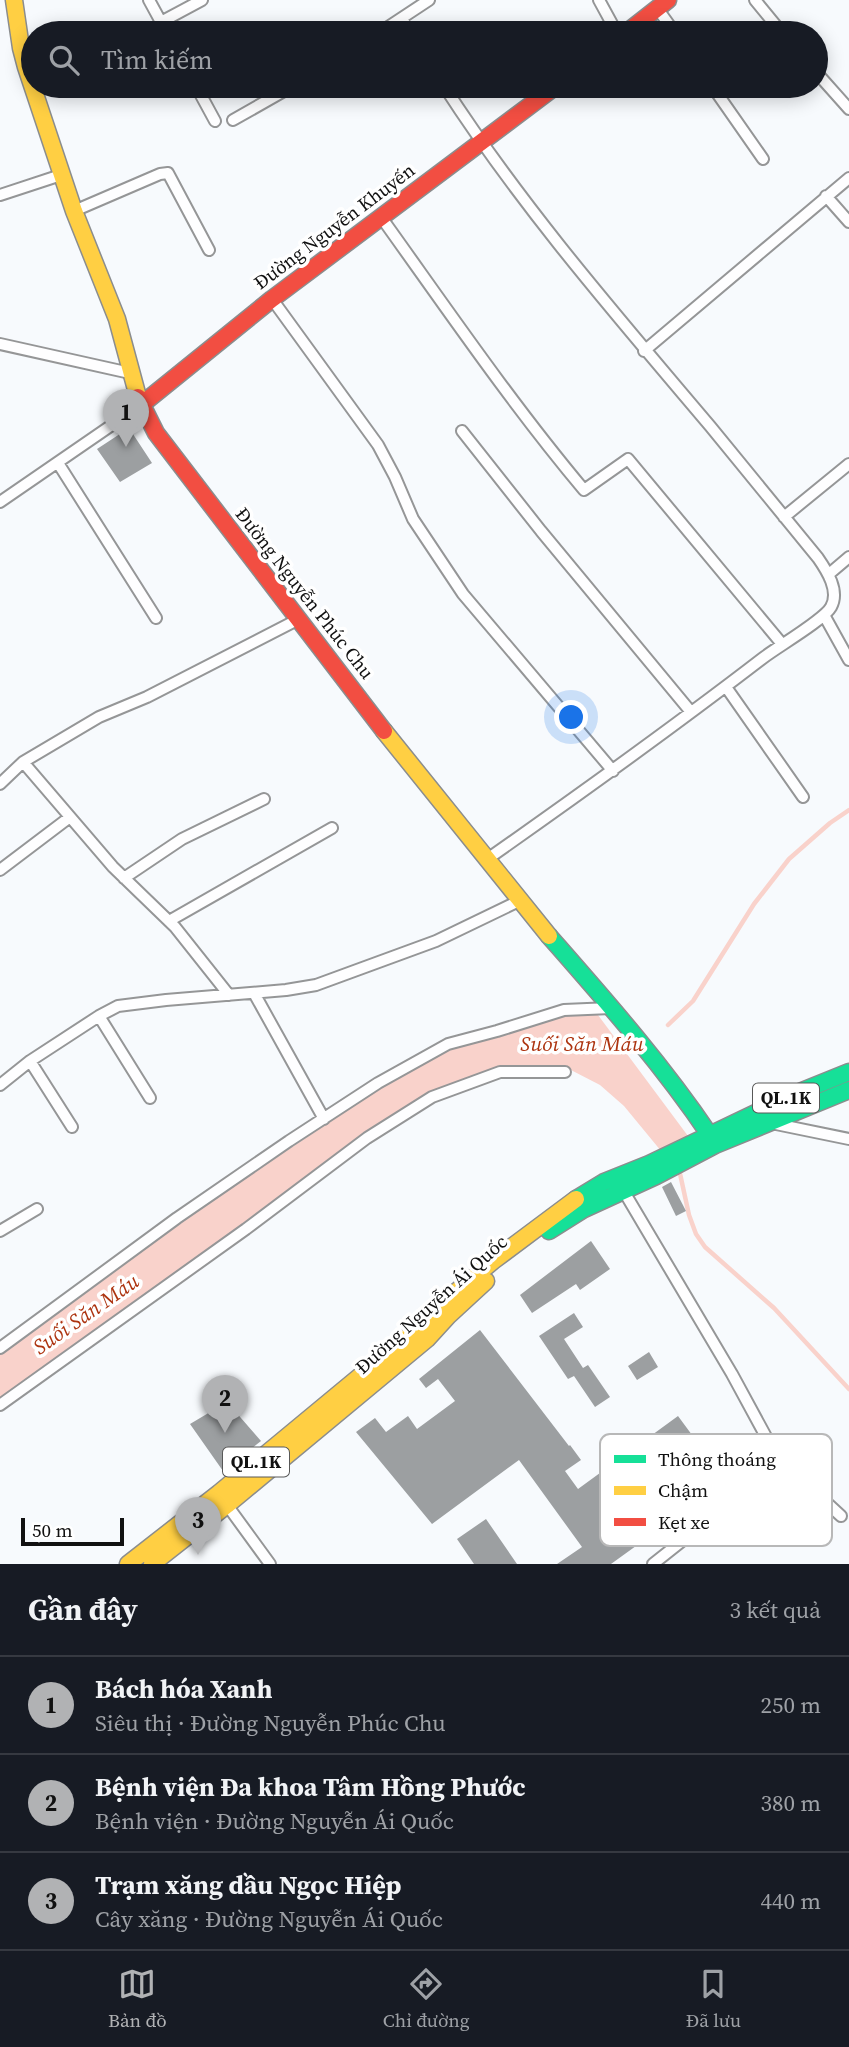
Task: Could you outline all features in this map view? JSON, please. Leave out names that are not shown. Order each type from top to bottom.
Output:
[{"type":"street","name":"Đường Nguyễn Phúc Chu","points":[[14,0],[21,44]]},
{"type":"street","points":[[149,0],[160,21]]},
{"type":"street","points":[[163,21],[202,0]]},
{"type":"street","points":[[399,21],[429,0]]},
{"type":"street","points":[[599,0],[610,21]]},
{"type":"street","points":[[755,0],[772,21]]},
{"type":"street","points":[[641,21],[662,4],[670,21]]},
{"type":"street","points":[[828,86],[849,110]]},
{"type":"street","name":"Đường Nguyễn Phúc Chu","points":[[36,98],[74,211],[117,319],[141,405],[156,433],[297,620],[486,860],[667,1074],[707,1142]]},
{"type":"street","points":[[202,98],[215,121]]},
{"type":"street","points":[[233,120],[272,98]]},
{"type":"street","points":[[452,98],[481,143],[644,351],[710,426],[829,574],[834,596],[832,605],[824,615],[613,771],[486,860]]},
{"type":"street","name":"Đường Nguyễn Khuyến","points":[[141,405],[272,299],[540,98]]},
{"type":"street","points":[[720,98],[763,159]]},
{"type":"street","points":[[74,211],[168,173],[209,250]]},
{"type":"street","points":[[0,195],[61,175]]},
{"type":"street","points":[[644,351],[849,177]]},
{"type":"street","points":[[826,196],[849,222]]},
{"type":"street","points":[[381,217],[584,490],[628,459],[782,644]]},
{"type":"street","points":[[272,299],[378,445],[413,519],[463,594],[613,771]]},
{"type":"street","points":[[0,344],[130,373]]},
{"type":"street","points":[[0,502],[141,405]]},
{"type":"street","points":[[462,430],[541,531],[691,712]]},
{"type":"street","points":[[58,463],[156,618]]},
{"type":"street","points":[[784,517],[849,464]]},
{"type":"street","points":[[829,574],[849,557]]},
{"type":"street","points":[[824,615],[849,660]]},
{"type":"street","points":[[0,784],[23,762],[99,718],[147,697],[297,620]]},
{"type":"street","points":[[726,687],[803,797]]},
{"type":"street","points":[[23,762],[124,878],[169,921],[229,995]]},
{"type":"street","points":[[124,878],[182,839],[264,799]]},
{"type":"street","points":[[0,870],[70,817]]},
{"type":"street","points":[[169,921],[332,828]]},
{"type":"street","points":[[0,1085],[30,1061],[118,1006],[299,989],[344,976],[436,941],[519,901]]},
{"type":"street","points":[[254,993],[324,1119]]},
{"type":"street","points":[[0,1348],[177,1218],[378,1083],[448,1044],[564,1010],[611,1008]]},
{"type":"street","points":[[99,1016],[150,1098]]},
{"type":"street","points":[[30,1061],[72,1127]]},
{"type":"street","points":[[0,1405],[246,1230],[367,1138],[432,1097],[500,1072],[565,1072]]},
{"type":"street","name":"Đường Nguyễn Ái Quốc","points":[[707,1142],[725,1126],[802,1090],[849,1072]]},
{"type":"street","name":"QL.1K","points":[[768,1122],[849,1090]]},
{"type":"street","points":[[768,1122],[849,1139]]},
{"type":"street","name":"Đường Nguyễn Ái Quốc","points":[[128,1564],[392,1359],[427,1339],[448,1316],[516,1255],[559,1224],[707,1142],[768,1122]]},
{"type":"street","name":"Đường Nguyễn Ái Quốc","points":[[152,1564],[227,1505],[392,1359],[438,1307],[493,1261],[569,1203],[604,1182],[653,1170]]},
{"type":"street","points":[[623,1190],[764,1434]]},
{"type":"street","points":[[0,1230],[37,1209]]},
{"type":"street","points":[[227,1505],[270,1564]]},
{"type":"street","points":[[832,1508],[841,1516]]},
{"type":"street","points":[[653,1564],[675,1546]]},
{"type":"water","name":"Suối Săn Máu","points":[[563,1015],[598,1015],[688,1136],[701,1159],[680,1174],[624,1106],[600,1085],[567,1068],[499,1067],[429,1093],[0,1399],[0,1354],[182,1220],[381,1088],[449,1049]]},
{"type":"building","points":[[129,428],[152,463],[120,482],[97,449]]},
{"type":"building","points":[[671,1182],[686,1211],[676,1216],[662,1187]]},
{"type":"building","points":[[591,1241],[610,1269],[580,1290],[576,1284],[532,1313],[520,1295]]},
{"type":"building","points":[[574,1313],[583,1327],[564,1339],[583,1368],[588,1365],[610,1397],[595,1407],[574,1376],[568,1379],[539,1336]]},
{"type":"building","points":[[480,1330],[581,1460],[565,1471],[578,1489],[600,1473],[600,1546],[636,1546],[611,1564],[557,1564],[582,1547],[519,1460],[432,1524],[356,1432],[375,1418],[386,1432],[408,1416],[417,1429],[455,1401],[438,1379],[426,1388],[419,1379]]},
{"type":"building","points":[[649,1352],[658,1367],[637,1380],[628,1366]]},
{"type":"building","points":[[227,1402],[261,1441],[223,1471],[190,1424]]},
{"type":"building","points":[[678,1416],[691,1434],[653,1434]]},
{"type":"building","points":[[486,1519],[517,1564],[474,1564],[457,1539]]},
{"type":"waterway","name":"Suối Săn Máu","points":[[668,1025],[693,1001],[754,904],[789,859],[849,810]]},
{"type":"waterway","points":[[679,1169],[689,1215],[696,1234],[705,1247],[774,1308],[849,1389]]},
{"type":"traffic: fast","points":[[549,936],[652,1057],[709,1134]]},
{"type":"traffic: fast","points":[[576,1199],[604,1182],[849,1072]]},
{"type":"traffic: fast","points":[[549,1231],[584,1209],[715,1145],[849,1090]]},
{"type":"traffic: slow","points":[[14,0],[21,48]]},
{"type":"traffic: slow","points":[[36,98],[74,211],[117,319],[138,397]]},
{"type":"traffic: slow","points":[[384,731],[549,936]]},
{"type":"traffic: slow","points":[[128,1564],[219,1493],[417,1329],[438,1307],[493,1261],[576,1199]]},
{"type":"traffic: slow","points":[[152,1564],[427,1339],[486,1281]]},
{"type":"traffic: jam","points":[[641,21],[668,0]]},
{"type":"traffic: jam","points":[[141,405],[272,299],[540,98]]},
{"type":"traffic: jam","points":[[138,397],[156,433],[384,731]]},
{"type":"place","name":"Bách hóa Xanh","points":[[126,447]]},
{"type":"place","name":"Bệnh viện Đa khoa Tâm Hồng Phước","points":[[225,1433]]},
{"type":"place","name":"Trạm xăng dầu Ngọc Hiệp","points":[[198,1555]]}]
